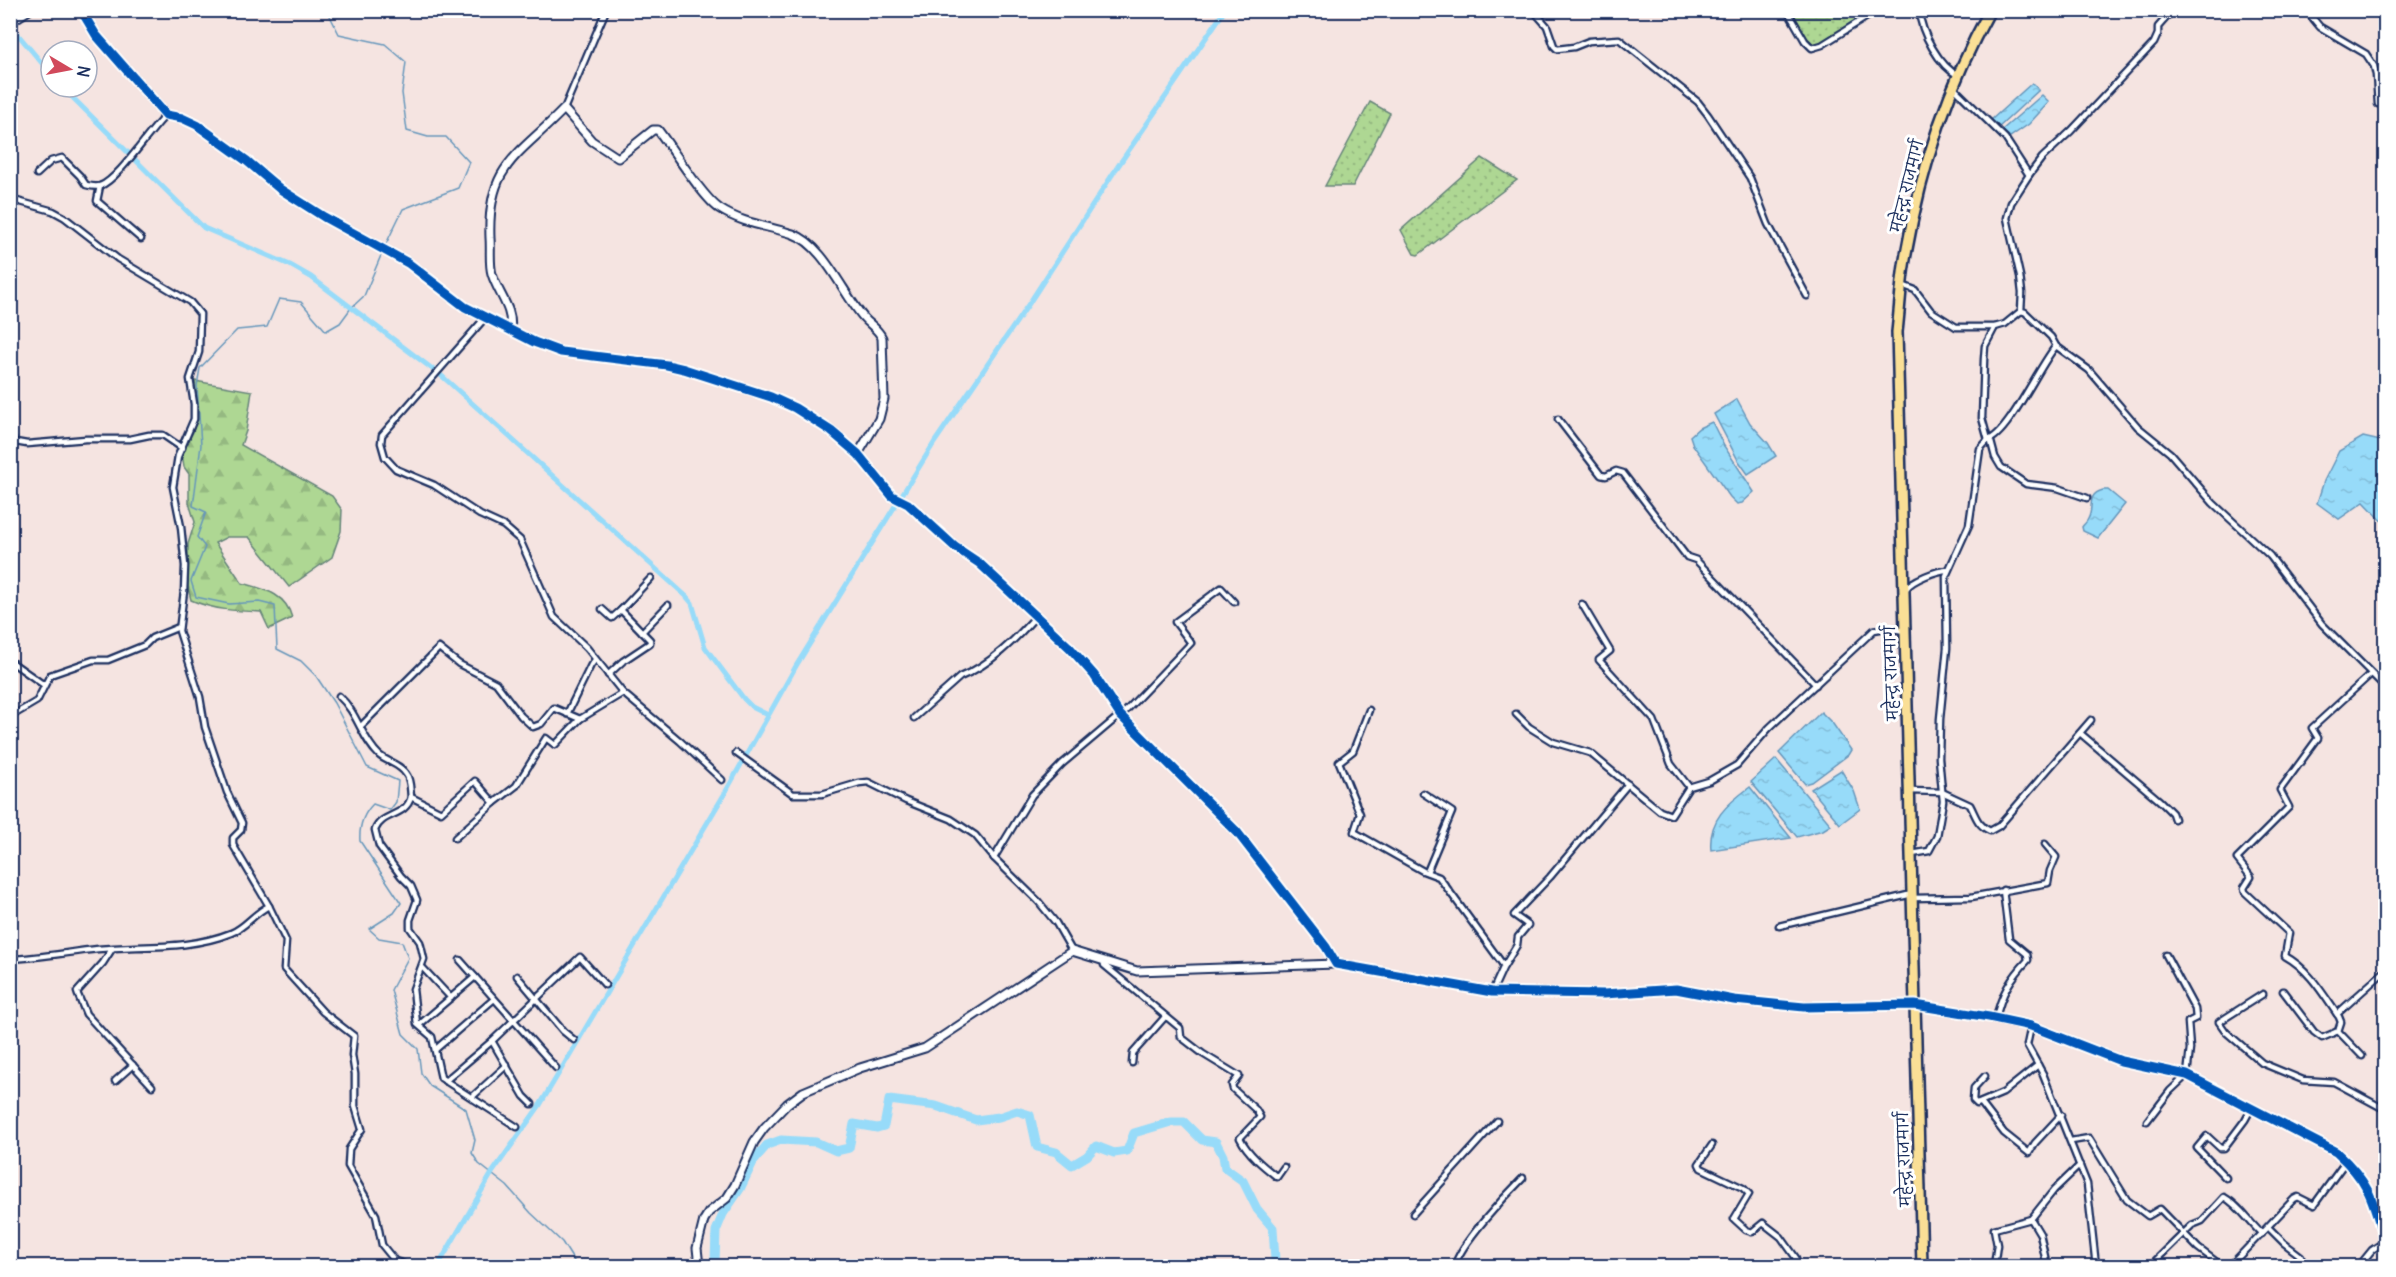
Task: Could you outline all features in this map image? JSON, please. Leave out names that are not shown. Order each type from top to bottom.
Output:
[{"type":"highway","name":"महेन्द्र राजमार्ग","points":[[1922,1266],[1897,352],[1906,255],[1920,188],[1945,105],[1990,10]]},
{"type":"street","points":[[10,22],[29,10]]},
{"type":"street","points":[[81,10],[96,35],[166,115],[197,125],[247,161],[280,189],[324,217],[408,263],[465,307],[547,348],[561,352],[667,365],[771,396],[815,420],[858,454],[892,496],[908,504],[955,547],[978,563],[1085,665],[1121,715],[1237,832],[1320,938],[1336,964]]},
{"type":"street","points":[[510,330],[510,312],[491,273],[490,219],[494,189],[515,155],[564,109],[606,10]]},
{"type":"street","points":[[1533,10],[1547,26],[1557,49],[1574,47],[1589,41],[1619,39],[1698,102],[1750,178],[1761,209],[1807,296]]},
{"type":"street","points":[[1787,10],[1812,48],[1822,45],[1878,10]]},
{"type":"street","points":[[1919,10],[1920,19],[1939,59],[1947,70],[1959,76]]},
{"type":"street","points":[[2021,311],[2020,276],[2007,218],[2011,203],[2042,158],[2071,131],[2154,43],[2158,27],[2173,10]]},
{"type":"street","points":[[2306,10],[2320,27],[2366,54],[2374,66],[2378,104]]},
{"type":"street","points":[[1953,87],[2005,138],[2029,175]]},
{"type":"street","points":[[564,109],[592,141],[618,158],[653,130],[658,130],[718,208],[750,223],[794,235],[811,246],[864,318],[882,338],[884,399],[879,419],[858,454]]},
{"type":"street","points":[[37,174],[51,161],[62,158],[80,176],[86,186],[100,186],[116,174],[166,115]]},
{"type":"street","points":[[100,186],[97,201],[141,239]]},
{"type":"street","points":[[10,199],[53,211],[64,217],[118,259],[185,298],[197,310],[201,318],[200,346],[190,379],[195,404],[194,419],[177,463],[172,491],[181,527],[185,566],[179,627],[200,697],[205,728],[242,823],[241,830],[233,838],[233,845],[268,906],[286,944],[284,963],[286,972],[305,990],[322,1012],[354,1036],[352,1055],[355,1074],[355,1106],[363,1129],[349,1149],[348,1166],[376,1215],[382,1245],[395,1261],[405,1266]]},
{"type":"street","points":[[1902,285],[1916,290],[1931,310],[1956,327],[1995,327],[2005,324],[2021,311]]},
{"type":"street","points":[[2021,311],[2025,312],[2051,337],[2056,346],[2090,370],[2138,427],[2170,453],[2213,503],[2270,556],[2322,624],[2385,688]]},
{"type":"street","points":[[485,318],[382,435],[381,443],[385,457],[396,469],[434,485],[512,532],[520,540],[554,617],[587,648],[623,693],[722,780]]},
{"type":"street","points":[[1995,327],[1985,346],[1982,418],[1995,457],[2001,467],[2026,484],[2058,488],[2087,498]]},
{"type":"street","points":[[1911,854],[1929,851],[1939,826],[1942,792],[1939,758],[1940,719],[1946,656],[1945,587],[1948,570],[1969,525],[1980,449],[2001,431],[2056,346]]},
{"type":"street","points":[[1558,419],[1601,475],[1606,476],[1616,471],[1623,473],[1687,557],[1696,560],[1816,685]]},
{"type":"street","points":[[10,441],[27,444],[86,439],[130,439],[163,435],[182,448]]},
{"type":"street","points":[[1904,594],[1909,584],[1934,572],[1948,570]]},
{"type":"street","points":[[602,609],[612,618],[651,578]]},
{"type":"street","points":[[994,858],[1032,795],[1062,764],[1121,715],[1191,643],[1175,622],[1221,588],[1234,602]]},
{"type":"street","points":[[1582,604],[1610,651],[1599,660],[1654,720],[1671,764],[1689,787]]},
{"type":"street","points":[[642,632],[668,605]]},
{"type":"street","points":[[608,675],[623,661],[650,643],[650,640],[621,610]]},
{"type":"street","points":[[914,718],[960,676],[1005,648],[1036,616]]},
{"type":"street","points":[[10,717],[33,704],[49,677],[54,673],[93,660],[108,660],[145,645],[152,638],[179,627]]},
{"type":"street","points":[[1516,714],[1529,727],[1553,742],[1590,753],[1660,811],[1671,815],[1689,787],[1709,782],[1737,765],[1769,728],[1874,630],[1886,628],[1905,631]]},
{"type":"street","points":[[361,726],[439,648],[459,664],[496,683],[521,716],[533,727],[541,724],[554,708],[580,719]]},
{"type":"street","points":[[567,714],[595,660]]},
{"type":"street","points":[[10,661],[44,685]]},
{"type":"street","points":[[2283,991],[2314,1032],[2322,1038],[2338,1031],[2341,1022],[2337,1014],[2300,964],[2285,956],[2289,933],[2245,892],[2244,888],[2251,877],[2237,859],[2289,807],[2280,790],[2318,738],[2312,728],[2371,674]]},
{"type":"street","points":[[455,838],[516,786],[546,738],[555,745],[580,719],[623,693]]},
{"type":"street","points":[[339,696],[353,711],[368,741],[379,755],[400,767],[406,774],[411,797],[403,810],[379,821],[375,836],[388,860],[416,895],[411,928],[423,951],[422,967],[413,989],[414,1013],[419,1025],[432,1037],[438,1071],[445,1082],[517,1127]]},
{"type":"street","points":[[1368,710],[1353,751],[1339,762],[1360,814],[1354,832],[1438,877],[1504,966]]},
{"type":"street","points":[[1910,791],[1942,792],[1970,805],[1973,816],[1990,831],[1999,826],[2091,720]]},
{"type":"street","points":[[2080,733],[2160,801],[2172,813],[2174,819]]},
{"type":"street","points":[[737,754],[793,794],[822,794],[837,791],[845,786],[868,783],[951,819],[975,835],[994,858],[1038,901],[1056,923],[1072,951],[1137,971],[1336,964],[1492,992],[1604,994],[1676,989],[1734,1000],[1804,1006],[1915,1005],[2031,1026],[2121,1061],[2187,1075],[2337,1152],[2356,1170],[2376,1207],[2385,1245],[2372,1251],[2359,1266]]},
{"type":"street","points":[[411,797],[441,812],[475,781],[494,803]]},
{"type":"street","points":[[1492,992],[1517,945],[1518,937],[1528,925],[1514,915],[1599,821],[1602,813],[1628,784]]},
{"type":"street","points":[[1423,793],[1452,812],[1427,872]]},
{"type":"street","points":[[1779,926],[1912,896],[1971,897],[2048,883],[2050,870],[2056,857],[2045,844]]},
{"type":"street","points":[[1996,1018],[2001,996],[2011,979],[2028,960],[2027,954],[2009,939],[2003,890]]},
{"type":"street","points":[[10,959],[166,946],[232,933],[268,906]]},
{"type":"street","points":[[112,949],[103,963],[77,992],[86,1014],[152,1086]]},
{"type":"street","points":[[699,1266],[697,1248],[704,1220],[709,1212],[727,1198],[754,1142],[787,1104],[803,1092],[860,1068],[925,1048],[1072,951]]},
{"type":"street","points":[[2147,1121],[2187,1075],[2190,1049],[2188,1022],[2196,1018],[2195,1009],[2166,955]]},
{"type":"street","points":[[445,1082],[492,1041],[580,957],[605,985]]},
{"type":"street","points":[[460,960],[556,1068]]},
{"type":"street","points":[[1104,962],[1109,972],[1124,981],[1141,998],[1180,1028],[1181,1037],[1203,1054],[1239,1076],[1232,1085],[1233,1089],[1256,1110],[1260,1118],[1240,1138],[1251,1154],[1277,1177],[1284,1167]]},
{"type":"street","points":[[422,967],[451,998]]},
{"type":"street","points":[[2337,1014],[2385,970]]},
{"type":"street","points":[[517,976],[574,1040]]},
{"type":"street","points":[[419,1025],[475,977]]},
{"type":"street","points":[[2264,994],[2219,1022],[2226,1032],[2244,1049],[2271,1067],[2303,1080],[2334,1082],[2385,1110]]},
{"type":"street","points":[[436,1050],[494,999]]},
{"type":"street","points":[[1132,1063],[1133,1053],[1165,1017]]},
{"type":"street","points":[[2031,1026],[2027,1045],[2061,1115],[2087,1184],[2096,1266]]},
{"type":"street","points":[[2338,1031],[2361,1056]]},
{"type":"street","points":[[492,1041],[524,1096],[532,1104]]},
{"type":"street","points":[[115,1081],[133,1065]]},
{"type":"street","points":[[472,1097],[507,1065]]},
{"type":"street","points":[[1984,1076],[1974,1088],[1973,1100],[1977,1104],[2003,1093],[2038,1065]]},
{"type":"street","points":[[1981,1103],[2004,1133],[2029,1153],[2035,1143],[2061,1115]]},
{"type":"street","points":[[2226,1178],[2197,1148],[2207,1136],[2220,1148],[2224,1148],[2252,1107]]},
{"type":"street","points":[[1413,1214],[1497,1121]]},
{"type":"street","points":[[2071,1141],[2090,1138],[2127,1200],[2148,1216],[2160,1209],[2198,1248],[2222,1266]]},
{"type":"street","points":[[1712,1145],[1698,1164],[1711,1173],[1743,1188],[1749,1194],[1734,1219],[1746,1230],[1752,1232],[1763,1223],[1780,1237],[1793,1253],[1796,1258],[1793,1266]]},
{"type":"street","points":[[2230,1266],[2283,1209],[2298,1197],[2314,1205],[2346,1161]]},
{"type":"street","points":[[1994,1266],[1997,1245],[1994,1229],[2031,1219],[2080,1165]]},
{"type":"street","points":[[1455,1266],[1477,1232],[1523,1178]]},
{"type":"street","points":[[2150,1266],[2192,1225],[2202,1221],[2224,1197],[2236,1204],[2240,1213],[2262,1234]]},
{"type":"street","points":[[2031,1219],[2040,1234],[2047,1266]]},
{"type":"street","points":[[2268,1227],[2301,1256],[2293,1266]]},
{"type":"green space","points":[[1790,11],[1874,11],[1823,43],[1815,45],[1805,36]]},
{"type":"green space","points":[[1370,102],[1390,113],[1353,186],[1325,186]]},
{"type":"green space","points":[[1482,158],[1517,180],[1418,255],[1414,254],[1401,230]]},
{"type":"green space","points":[[195,381],[252,391],[246,431],[241,445],[332,496],[342,510],[341,531],[332,557],[289,587],[249,537],[227,537],[215,543],[242,583],[273,593],[285,603],[292,618],[269,629],[261,612],[216,608],[191,600],[188,588],[188,544],[195,522],[189,503],[189,474],[184,467],[182,453],[193,432],[197,415]]},
{"type":"water","points":[[2032,83],[2039,90],[1998,128],[1991,120]]},
{"type":"water","points":[[2042,95],[2049,102],[2029,124],[2010,137],[2002,130]]},
{"type":"water","points":[[1737,399],[1750,423],[1776,456],[1748,474],[1714,414]]},
{"type":"water","points":[[1712,422],[1724,446],[1754,492],[1742,503],[1737,504],[1730,497],[1693,445],[1690,436],[1699,428]]},
{"type":"water","points":[[2363,437],[2385,442],[2385,524],[2364,502],[2339,519],[2317,503],[2324,481],[2339,451]]},
{"type":"water","points":[[2108,490],[2125,504],[2098,538],[2083,531],[2082,527],[2090,515],[2092,498],[2097,492]]},
{"type":"water","points":[[1821,712],[1833,724],[1851,750],[1848,755],[1812,782],[1805,784],[1779,753]]},
{"type":"water","points":[[1776,759],[1831,825],[1823,830],[1797,837],[1751,782]]},
{"type":"water","points":[[1841,770],[1854,791],[1860,809],[1840,824],[1811,789]]},
{"type":"water","points":[[1750,787],[1791,838],[1711,850],[1711,839],[1716,821],[1727,806]]},
{"type":"waterway","points":[[327,10],[339,34],[385,44],[406,62],[402,93],[407,131],[428,137],[446,137],[469,162],[458,188],[403,209],[385,246]]},
{"type":"waterway","points":[[438,1266],[492,1173],[540,1105],[725,793],[796,666],[934,443],[1225,10]]},
{"type":"waterway","points":[[10,25],[39,60]]},
{"type":"waterway","points":[[74,99],[204,228],[290,265],[311,277],[443,377],[686,596],[692,603],[705,647],[744,699],[752,707],[768,715]]},
{"type":"waterway","points":[[382,253],[364,296],[340,323],[326,331],[301,302],[279,299],[267,327],[237,330],[200,368],[197,386],[201,445],[193,506],[206,512],[197,537],[205,547],[191,581],[196,597],[229,604],[259,602],[275,606],[277,649],[301,661],[316,676],[334,703],[367,767],[398,781],[396,802],[390,810],[373,804],[364,816],[360,841],[401,903],[394,913],[369,929],[379,938],[402,942],[408,958],[391,990],[403,1034],[418,1049],[421,1073],[430,1086],[466,1109],[475,1140],[472,1153],[479,1164],[507,1186],[562,1242],[577,1266]]},
{"type":"waterway","points":[[718,1266],[715,1262],[716,1231],[723,1214],[740,1189],[754,1160],[767,1145],[781,1140],[816,1142],[836,1151],[849,1148],[854,1124],[877,1128],[884,1126],[889,1100],[936,1106],[976,1120],[999,1117],[1017,1111],[1030,1115],[1037,1147],[1056,1152],[1072,1165],[1087,1156],[1096,1146],[1114,1153],[1127,1151],[1134,1133],[1171,1122],[1184,1122],[1202,1140],[1216,1142],[1223,1156],[1225,1168],[1243,1181],[1257,1209],[1273,1228],[1275,1260],[1279,1266]]},
{"type":"cycle path","points":[[81,10],[96,35],[166,115],[182,118],[197,125],[247,161],[280,189],[324,217],[408,263],[465,307],[534,342],[561,352],[667,365],[771,397],[795,408],[831,431],[858,454],[892,496],[908,504],[955,547],[979,563],[1070,648],[1094,675],[1120,715],[1237,832],[1326,947],[1336,964],[1492,992],[1604,994],[1676,989],[1734,1000],[1804,1007],[1915,1005],[2031,1026],[2121,1061],[2187,1075],[2336,1152],[2357,1174],[2370,1195],[2386,1247]]}]
